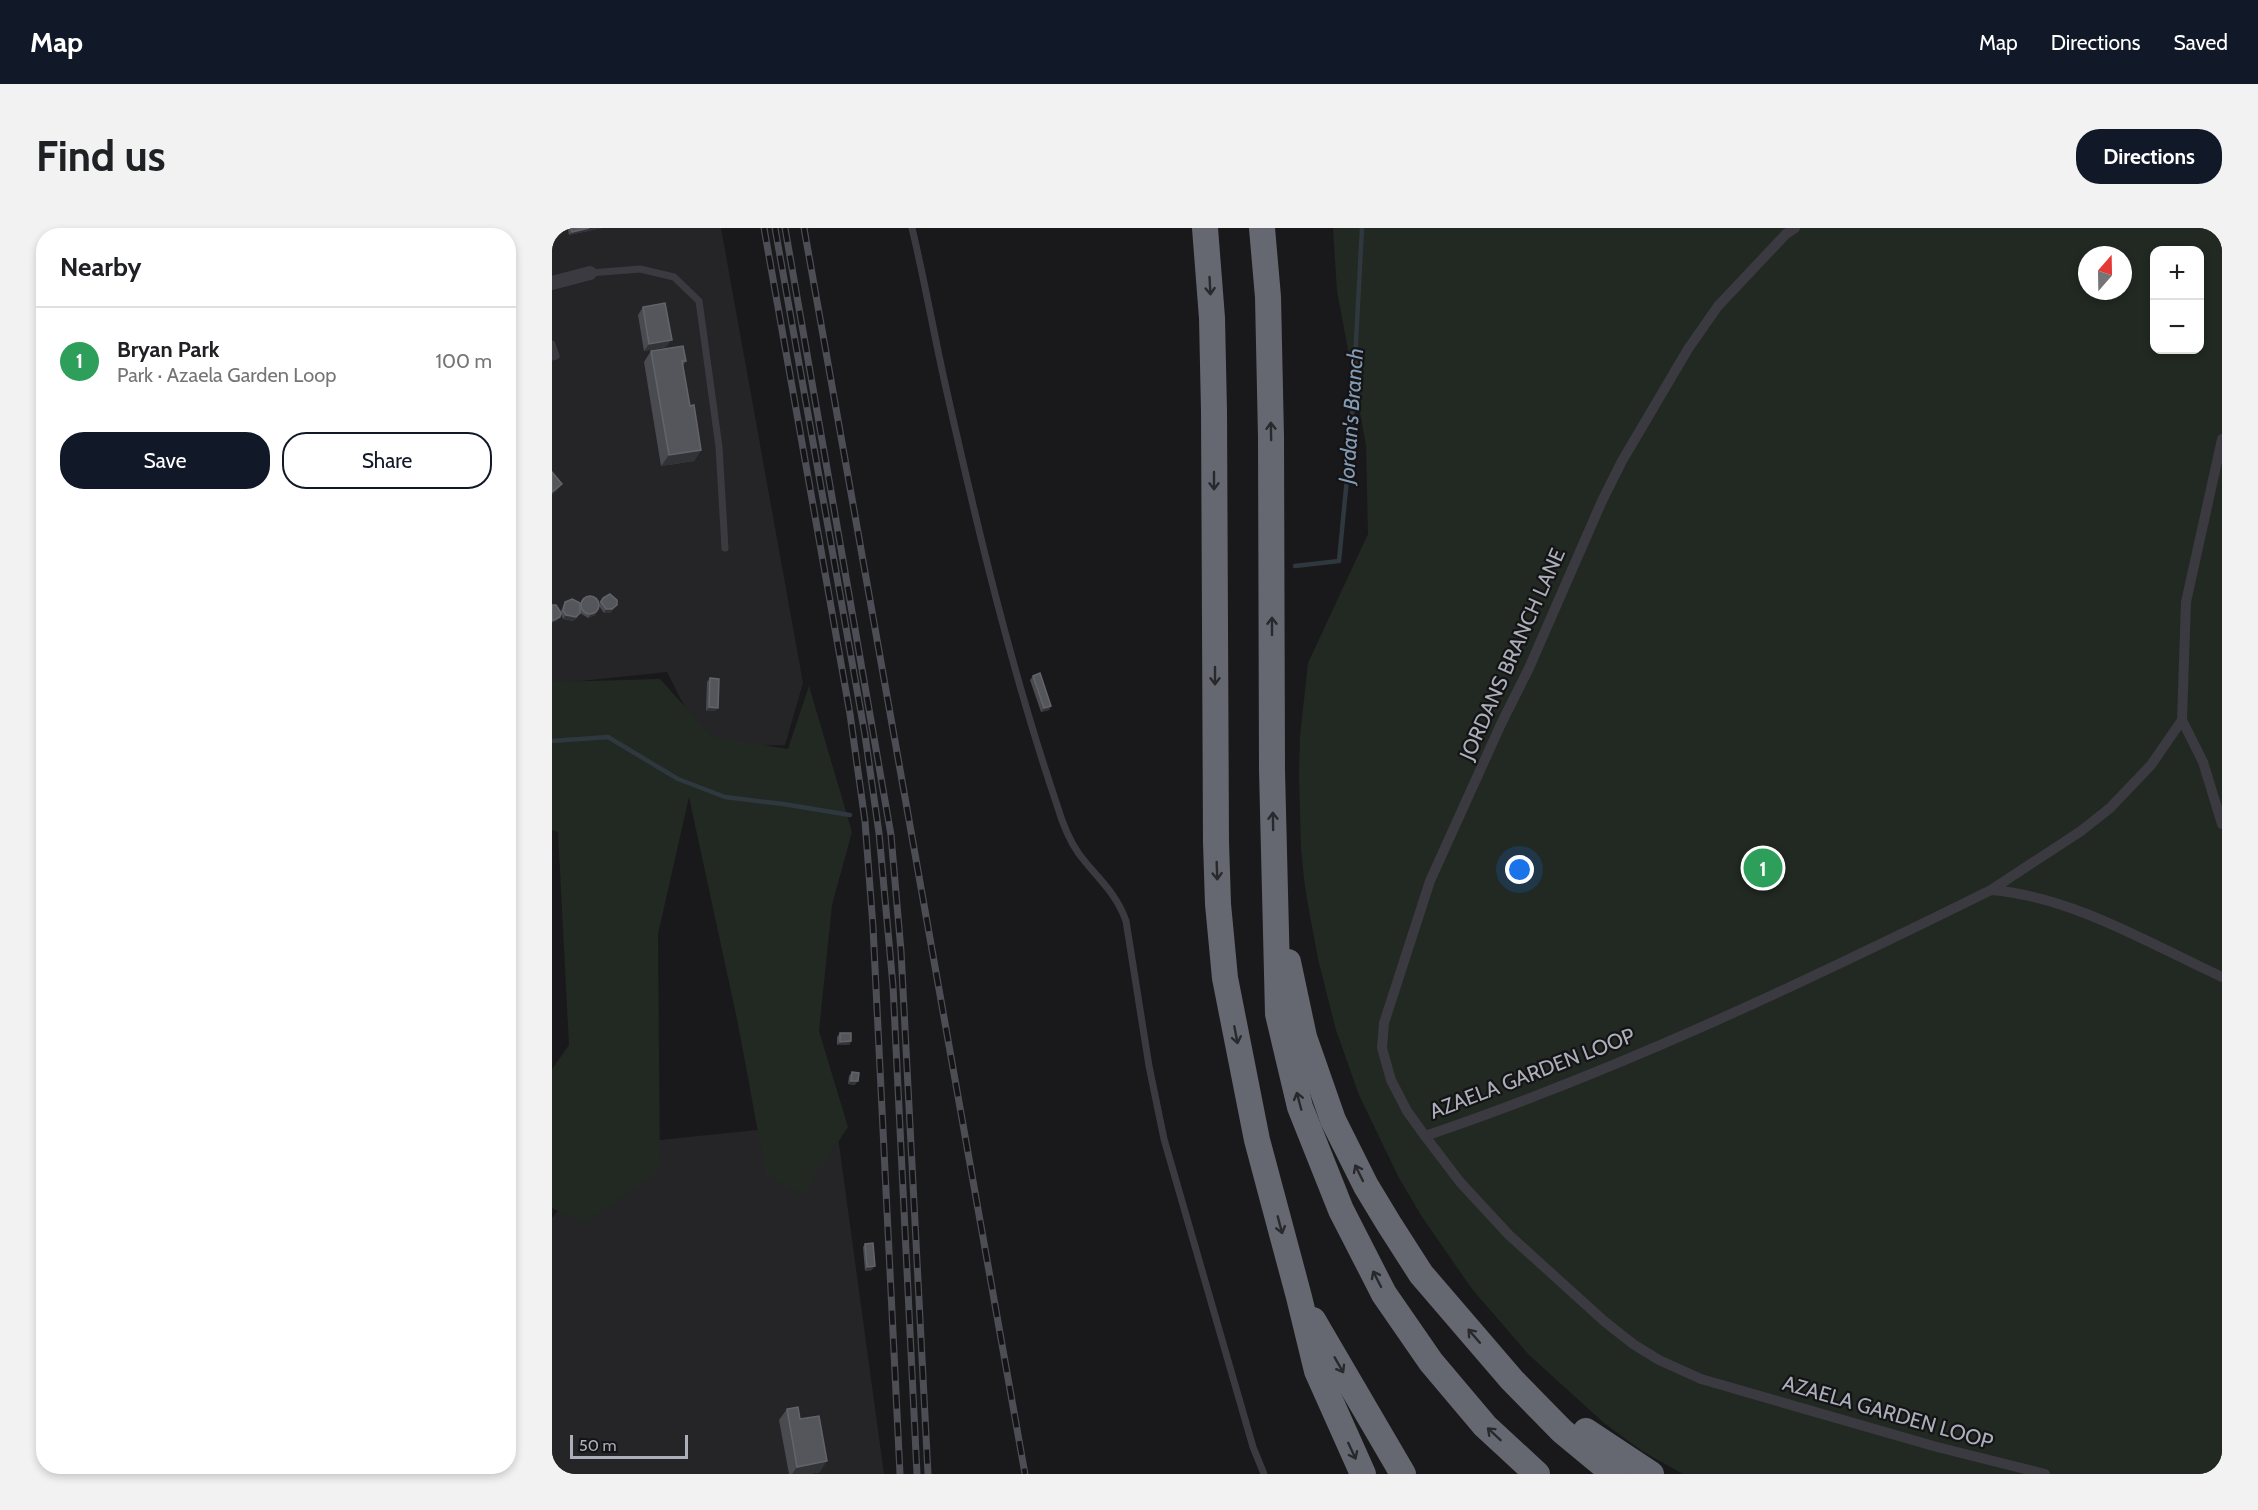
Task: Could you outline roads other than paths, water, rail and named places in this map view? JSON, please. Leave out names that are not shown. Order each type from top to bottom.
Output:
[{"type":"highway","points":[[1205,228],[1212,318],[1214,411],[1216,833],[1218,904],[1225,978],[1257,1140],[1317,1371],[1363,1474]]},
{"type":"highway","points":[[1262,228],[1268,297],[1271,437],[1274,900],[1278,1014],[1300,1107],[1341,1210],[1384,1294],[1431,1362],[1485,1426],[1537,1474]]},
{"type":"highway","points":[[1274,900],[1304,1037],[1333,1120],[1366,1186],[1421,1274],[1512,1380],[1562,1431],[1614,1474]]},
{"type":"highway","points":[[1299,1297],[1403,1474]]},
{"type":"highway","points":[[1512,1380],[1651,1474]]},
{"type":"street","name":"JORDANS BRANCH LANE","points":[[1425,1136],[1407,1111],[1391,1080],[1382,1048],[1384,1023],[1431,881],[1622,461],[1688,349],[1718,306],[1786,234],[1795,228]]},
{"type":"street","points":[[552,283],[590,273]]},
{"type":"street","points":[[2222,439],[2186,602],[2182,720],[2203,762],[2222,824]]},
{"type":"street","name":"AZAELA GARDEN LOOP","points":[[2045,1474],[1937,1447],[1701,1379],[1659,1360],[1633,1344],[1604,1321],[1509,1234],[1460,1182],[1425,1136],[1622,1060],[1831,969],[1991,890],[2081,831],[2110,808],[2151,765],[2182,720]]},
{"type":"street","points":[[1991,890],[2020,892],[2075,909],[2222,976]]},
{"type":"lane","points":[[912,228],[980,533],[1017,674],[1057,805],[1072,842],[1084,861],[1112,892],[1126,921],[1149,1066],[1164,1140],[1253,1448],[1264,1474]]},
{"type":"lane","points":[[590,273],[640,268],[674,277],[699,301],[719,447],[725,548]]},
{"type":"lane","points":[[552,344],[556,356],[552,357]]},
{"type":"waterway","name":"Jordan's Branch","points":[[1295,566],[1339,561],[1351,437],[1362,228]]},
{"type":"waterway","name":"Jordan's Branch","points":[[552,741],[608,737],[678,779],[725,797],[850,815]]},
{"type":"railway","points":[[764,228],[850,714],[865,821],[873,927],[900,1474]]},
{"type":"railway","points":[[775,228],[865,735],[879,833],[893,986],[917,1474]]},
{"type":"railway","points":[[785,228],[891,835],[901,951],[928,1474]]},
{"type":"railway","points":[[804,228],[1025,1474]]},
{"type":"place","name":"Bryan Park","points":[[1763,868]]}]
